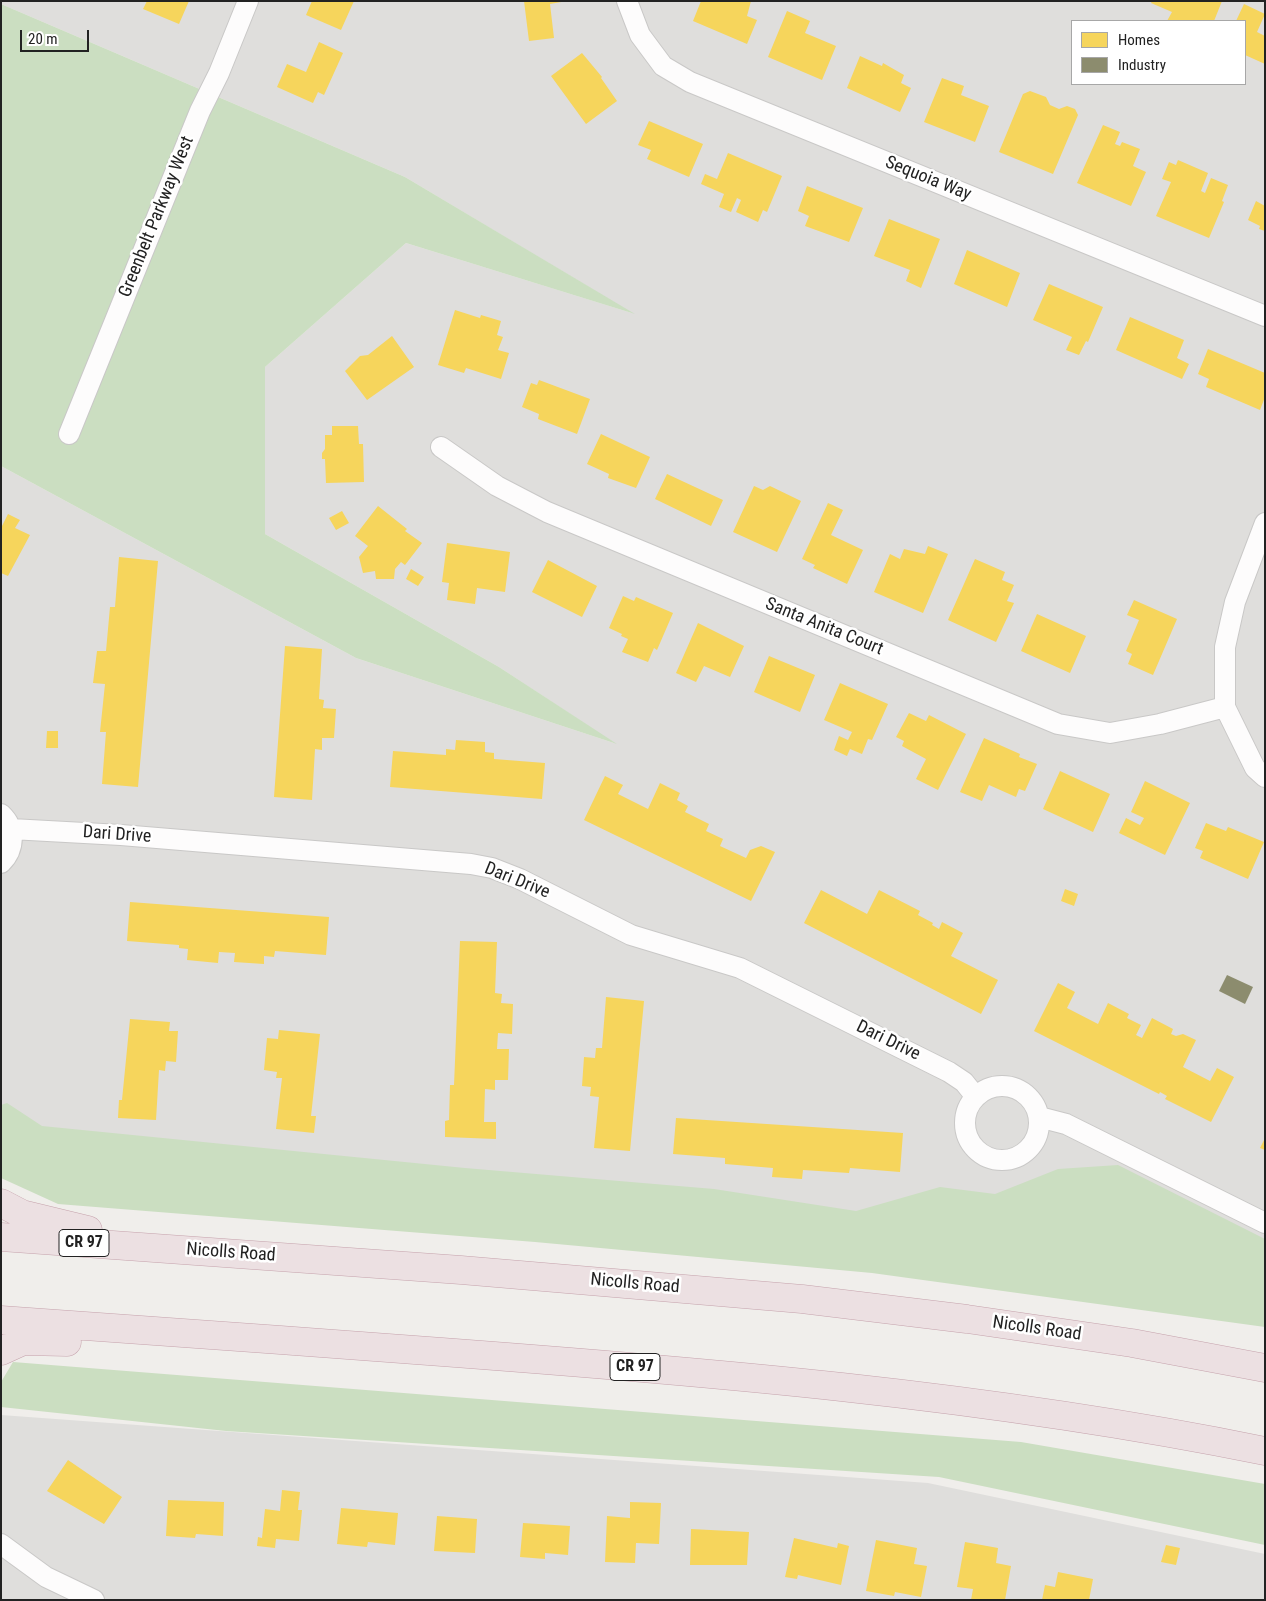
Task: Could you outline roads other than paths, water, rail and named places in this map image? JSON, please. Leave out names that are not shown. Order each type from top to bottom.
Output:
[{"type":"highway","points":[[1,1203],[22,1214],[168,1248]]},
{"type":"highway","name":"Nicolls Road","points":[[1,1237],[603,1281],[802,1299],[967,1319],[1132,1343],[1265,1368]]},
{"type":"highway","name":"CR 97","points":[[1,1320],[612,1365],[781,1380],[1076,1419],[1265,1451]]},
{"type":"highway","points":[[1,1351],[23,1341],[65,1342],[184,1334]]},
{"type":"street","name":"Greenbelt Parkway West","points":[[69,434],[200,111],[219,73],[248,1]]},
{"type":"street","name":"Sequoia Way","points":[[627,1],[640,35],[663,66],[690,82],[1265,316]]},
{"type":"street","name":"Santa Anita Court","points":[[441,447],[497,486],[547,512],[1058,724],[1110,733],[1160,724],[1225,707]]},
{"type":"street","points":[[1265,523],[1235,602],[1224,648],[1225,707],[1256,768],[1265,778]]},
{"type":"street","points":[[1,863],[12,846],[6,822]]},
{"type":"street","name":"Dari Drive","points":[[6,822],[121,835],[471,864],[492,868],[520,879],[631,935],[740,968],[949,1072],[964,1082],[976,1096]]},
{"type":"street","points":[[994,1087],[1014,1088],[1031,1099],[1039,1117],[1037,1137],[1025,1153],[1006,1161],[986,1157],[971,1144],[965,1124],[968,1110],[976,1096],[994,1087]]},
{"type":"street","points":[[1039,1117],[1066,1124],[1265,1223]]},
{"type":"street","points":[[1,1544],[46,1577],[94,1600]]}]
